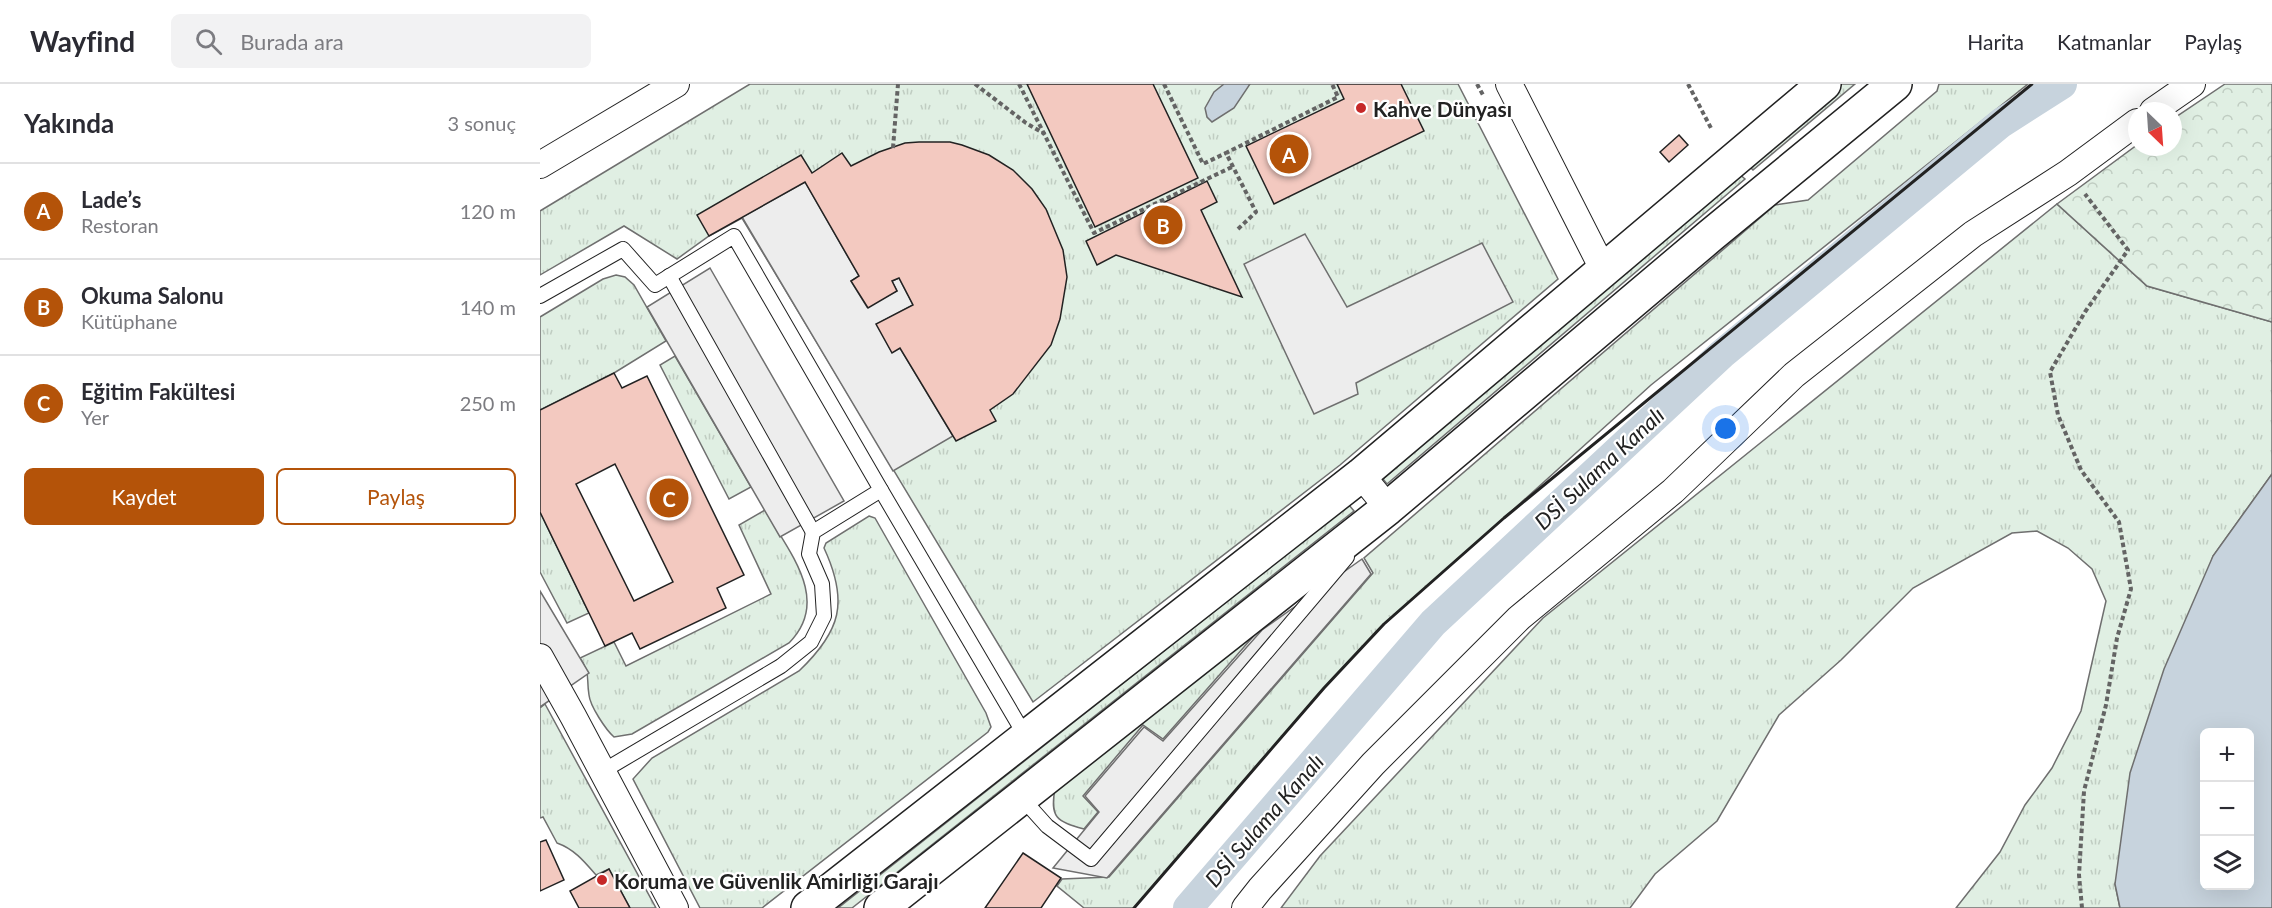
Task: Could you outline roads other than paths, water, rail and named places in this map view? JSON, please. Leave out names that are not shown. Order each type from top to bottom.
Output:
[{"type":"street","points":[[540,165],[676,84]]},
{"type":"street","points":[[1509,84],[1603,269]]},
{"type":"street","points":[[808,908],[1361,475],[1824,84]]},
{"type":"street","points":[[881,908],[1388,508],[1710,236],[1895,84]]},
{"type":"street","points":[[2166,102],[2192,84]]},
{"type":"street","points":[[1245,908],[1372,765],[1520,618],[1673,491],[1794,375],[1973,234],[2068,172],[2128,129]]},
{"type":"street","points":[[1361,475],[1388,508]]},
{"type":"street","points":[[540,657],[675,908]]},
{"type":"lane","points":[[540,297],[623,249],[655,285],[734,236],[1026,737]]},
{"type":"lane","points":[[603,771],[780,666],[811,642],[824,616],[822,584],[809,554],[813,532],[669,276]]},
{"type":"lane","points":[[813,532],[881,490]]},
{"type":"lane","points":[[1021,798],[1047,826],[1091,859],[1388,508]]},
{"type":"waterway","name":"DSİ Sulama Kanalı","points":[[1188,908],[1433,623],[1722,354],[2001,123],[2062,84]]},
{"type":"place","name":"Kahve Dünyası","points":[[1361,108]]},
{"type":"place","name":"Lade’s","points":[[1289,154]]},
{"type":"place","name":"Okuma Salonu","points":[[1163,225]]},
{"type":"place","name":"Eğitim Fakültesi","points":[[669,498]]},
{"type":"place","name":"Koruma ve Güvenlik Amirliği Garajı","points":[[602,880]]}]
